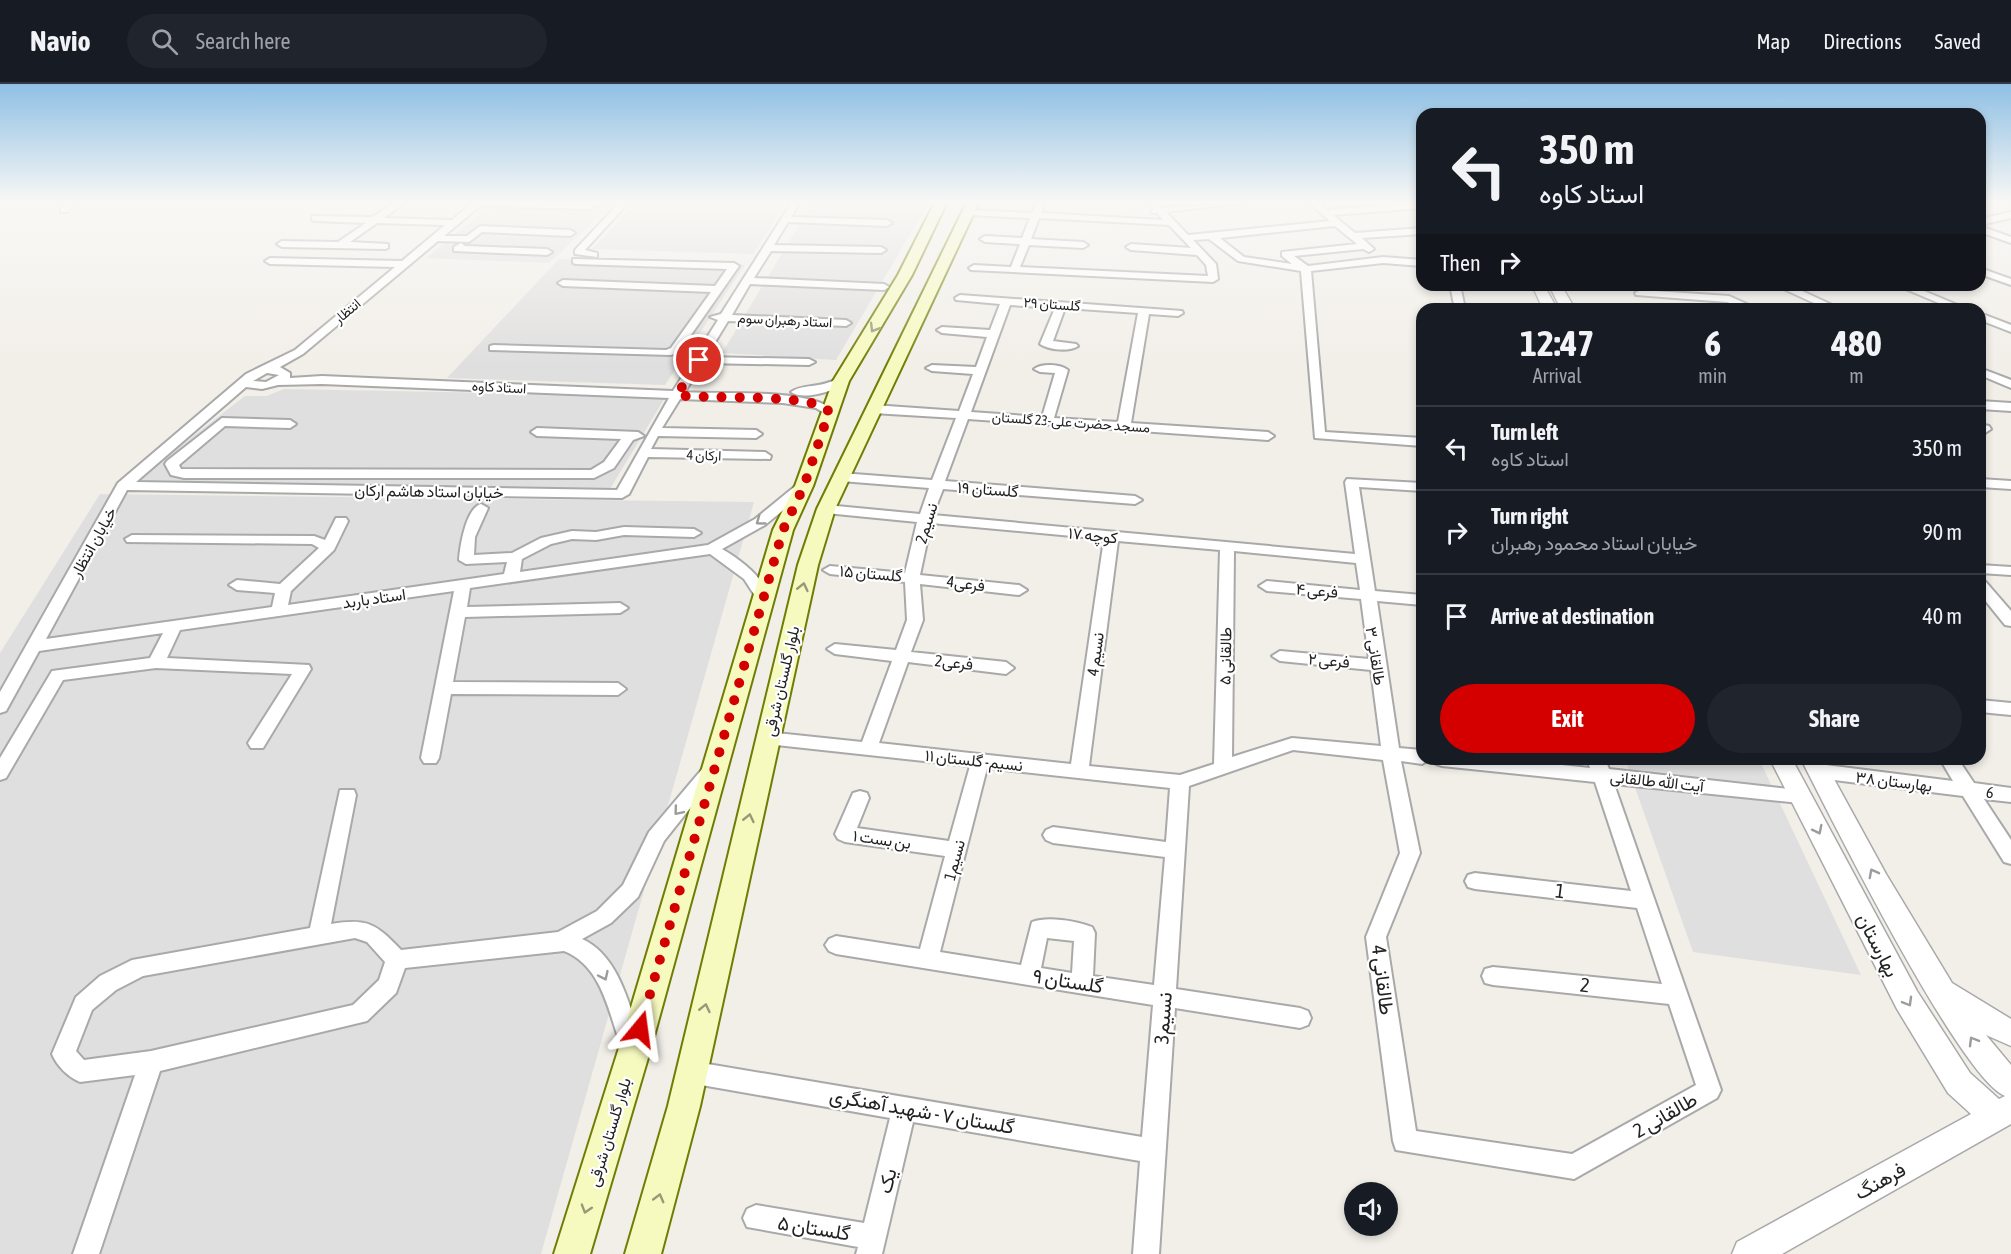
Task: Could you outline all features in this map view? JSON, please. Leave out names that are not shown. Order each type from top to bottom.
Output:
[{"type":"main road","name":"بلوار گلستان شرقی","points":[[643,1254],[684,1106],[807,569],[826,509],[873,409],[926,257]]},
{"type":"main road","name":"بلوار گلستان شرقی","points":[[572,1254],[634,1051],[783,530],[804,486],[841,381],[935,257]]},
{"type":"street","name":"انتظار","points":[[299,351],[413,257]]},
{"type":"street","name":"خیابان استاد هاشم ارکان","points":[[123,486],[622,494],[653,434],[762,257]]},
{"type":"street","points":[[1014,270],[1020,257]]},
{"type":"street","points":[[974,268],[1213,279],[1211,264],[1204,257]]},
{"type":"street","points":[[1238,257],[1241,259],[1306,269],[1383,260],[1416,263]]},
{"type":"street","points":[[1289,257],[1306,269],[1319,435],[1416,442]]},
{"type":"street","points":[[1379,257],[1383,260]]},
{"type":"street","points":[[578,258],[760,260]]},
{"type":"street","points":[[494,348],[667,353],[675,350],[734,266],[578,258]]},
{"type":"street","points":[[270,261],[404,264]]},
{"type":"street","points":[[1986,273],[2011,282]]},
{"type":"street","points":[[747,281],[884,287]]},
{"type":"street","points":[[563,283],[719,289]]},
{"type":"street","points":[[1656,291],[1730,299],[1739,303]]},
{"type":"street","points":[[1793,291],[1818,303]]},
{"type":"street","points":[[1916,291],[1947,303]]},
{"type":"street","name":"گلستان ۲۹","points":[[960,298],[1178,313]]},
{"type":"street","name":"نسیم2","points":[[868,749],[915,620],[912,577],[925,518],[1006,301]]},
{"type":"street","points":[[1061,305],[1046,344],[1072,346]]},
{"type":"street","points":[[1124,425],[1144,311]]},
{"type":"street","name":"استاد رهبران سوم","points":[[698,317],[846,323]]},
{"type":"street","points":[[1986,319],[2011,329]]},
{"type":"street","points":[[942,330],[994,334]]},
{"type":"street","points":[[219,404],[283,376],[299,351]]},
{"type":"street","name":"خیابان انتظار","points":[[0,707],[123,486],[250,376],[299,351]]},
{"type":"street","points":[[699,360],[809,362]]},
{"type":"street","points":[[933,368],[980,371]]},
{"type":"street","points":[[1040,369],[1062,370],[1047,420]]},
{"type":"street","points":[[264,370],[283,376]]},
{"type":"street","points":[[1986,374],[2011,384]]},
{"type":"street","name":"استاد کاوه","points":[[283,376],[322,380],[677,395],[697,398],[793,399],[816,402],[825,406],[829,412]]},
{"type":"street","points":[[246,381],[249,385],[261,386]]},
{"type":"street","name":"استاد کاوه","points":[[677,395],[699,392],[816,392],[828,389],[841,381]]},
{"type":"street","points":[[1986,405],[2011,407]]},
{"type":"street","name":"مسجد حضرت علی-23 گلستان","points":[[873,409],[1268,436]]},
{"type":"street","points":[[290,424],[222,422],[172,464],[176,472],[184,474],[594,474],[609,465],[629,436]]},
{"type":"street","points":[[537,432],[629,436],[756,434]]},
{"type":"street","name":"ارکان 4","points":[[643,453],[765,456]]},
{"type":"street","name":"گلستان ۱۹","points":[[841,477],[1135,500]]},
{"type":"street","name":"طالقانی ۳","points":[[1391,754],[1366,595],[1352,482],[1416,487]]},
{"type":"street","points":[[1986,484],[2008,488]]},
{"type":"street","points":[[712,549],[760,522],[804,486]]},
{"type":"street","points":[[481,508],[468,537],[466,560],[514,557],[546,541],[572,535],[596,536],[624,531],[694,533]]},
{"type":"street","name":"کوچه ۱۷","points":[[826,509],[1361,559]]},
{"type":"street","points":[[279,611],[284,589],[329,547],[341,520]]},
{"type":"street","name":"نسیم 4","points":[[1079,771],[1111,537]]},
{"type":"street","points":[[132,539],[314,540],[329,547]]},
{"type":"street","name":"طالقانی ۵","points":[[1223,765],[1227,547]]},
{"type":"street","points":[[712,549],[741,566],[758,584],[764,599]]},
{"type":"street","name":"استاد باربد","points":[[36,646],[712,549]]},
{"type":"street","points":[[511,578],[514,557]]},
{"type":"street","points":[[1986,569],[2011,571]]},
{"type":"street","name":"گلستان ۱۵","points":[[830,570],[912,577]]},
{"type":"street","name":"فرعی4","points":[[912,577],[1019,590]]},
{"type":"street","points":[[237,585],[284,589]]},
{"type":"street","points":[[430,758],[463,585]]},
{"type":"street","name":"فرعی ۴","points":[[1267,586],[1416,599]]},
{"type":"street","points":[[1986,591],[2011,621]]},
{"type":"street","points":[[458,612],[620,608]]},
{"type":"street","points":[[156,663],[174,626]]},
{"type":"street","name":"فرعی2","points":[[835,649],[1006,668]]},
{"type":"street","name":"فرعی ۲","points":[[1280,656],[1377,665]]},
{"type":"street","points":[[0,773],[58,675],[156,663],[303,669],[257,743]]},
{"type":"street","points":[[443,688],[618,689]]},
{"type":"street","points":[[1986,707],[2011,709]]},
{"type":"street","name":"نسیم- گلستان ۱۱","points":[[767,738],[1180,782]]},
{"type":"street","points":[[1180,782],[1223,765],[1292,744],[1416,756]]},
{"type":"street","name":"طالقانی 4","points":[[1391,754],[1410,853],[1376,937],[1405,1141]]},
{"type":"street","name":"نسیم1","points":[[928,959],[980,761]]},
{"type":"street","name":"آیت الله طالقانی","points":[[1559,765],[1598,767],[1800,796]]},
{"type":"street","name":"بهارستان","points":[[1784,765],[1907,1000],[1943,1060],[1959,1083],[2006,1115]]},
{"type":"street","name":"بهارستان","points":[[1815,765],[1895,914],[1935,981],[1982,1057],[2011,1084]]},
{"type":"street","name":"بهارستان ۳۸","points":[[1815,765],[1969,790]]},
{"type":"street","points":[[1953,765],[2011,856]]},
{"type":"street","points":[[397,960],[561,941],[604,917],[631,891],[656,837],[716,766]]},
{"type":"street","name":"طالقانی 2","points":[[1405,1141],[1574,1167],[1709,1090],[1598,767]]},
{"type":"street","name":"نسیم3","points":[[1146,1254],[1180,782]]},
{"type":"street","name":"6","points":[[1969,790],[2011,795]]},
{"type":"street","points":[[319,935],[347,795]]},
{"type":"street","points":[[1800,796],[1833,799]]},
{"type":"street","name":"بن بست ۱","points":[[860,798],[845,834],[957,850]]},
{"type":"street","points":[[1053,835],[1175,851]]},
{"type":"street","name":"1","points":[[1475,881],[1645,901]]},
{"type":"street","points":[[1029,975],[1039,928],[1085,933],[1082,984]]},
{"type":"street","points":[[356,929],[374,936],[397,960],[388,986],[359,1014],[151,1062],[80,1071],[63,1054],[84,1004],[108,983],[140,967],[356,929]]},
{"type":"street","points":[[561,941],[579,947],[593,957],[603,973],[634,1051]]},
{"type":"street","name":"گلستان ۹","points":[[836,945],[1300,1018]]},
{"type":"street","name":"2","points":[[1493,976],[1677,995]]},
{"type":"street","points":[[1935,981],[1971,1010],[2011,1033]]},
{"type":"street","points":[[86,1254],[151,1062]]},
{"type":"street","name":"گلستان ۷ - شهید آهنگری","points":[[690,1072],[1154,1151]]},
{"type":"street","name":"یک","points":[[871,1245],[905,1107]]},
{"type":"street","name":"فرهنگ","points":[[1752,1253],[2006,1115]]},
{"type":"street","name":"گلستان ۵","points":[[756,1218],[871,1245]]},
{"type":"shaded area","points":[[428,257],[556,257],[549,263],[426,258]]},
{"type":"shaded area","points":[[780,257],[897,257],[836,360],[722,353]]},
{"type":"shaded area","points":[[559,259],[745,265],[665,385],[447,378]]},
{"type":"shaded area","points":[[284,389],[666,396],[610,489],[130,485],[245,396],[267,396]]},
{"type":"shaded area","points":[[100,494],[754,502],[541,1254],[0,1254],[0,653]]},
{"type":"shaded area","points":[[1627,765],[1762,765],[1861,975],[1693,952]]},
{"type":"route","points":[[640,1029],[783,530],[804,486],[829,412],[825,406],[816,402],[793,399],[697,398],[677,395],[699,360]]}]
